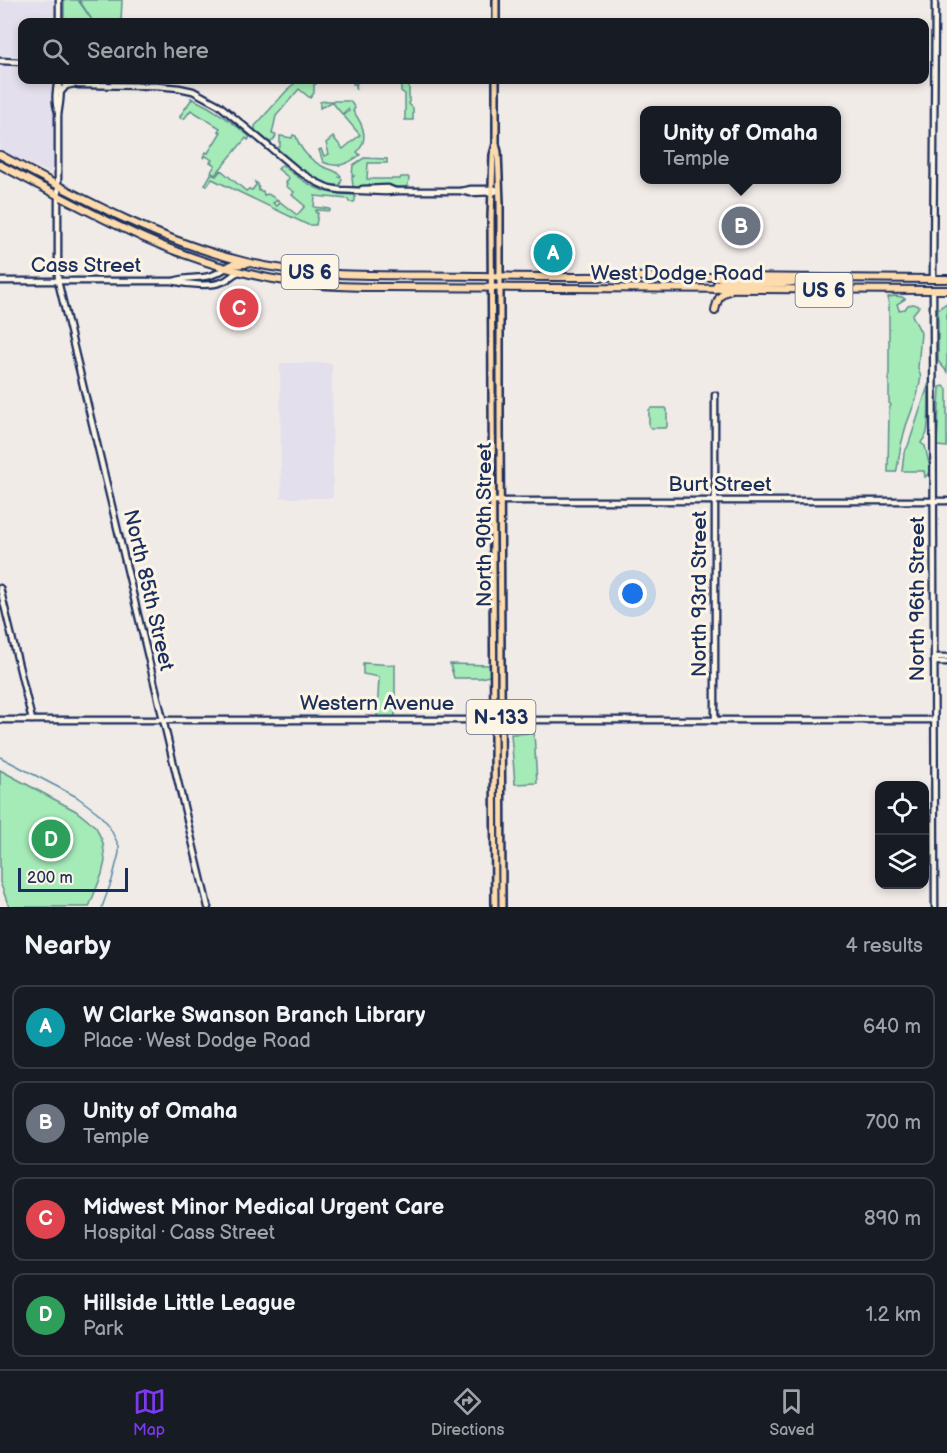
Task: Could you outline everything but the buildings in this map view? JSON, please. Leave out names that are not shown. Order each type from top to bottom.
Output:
[{"type":"highway","name":"West Dodge Road","points":[[0,155],[139,226],[195,247],[253,263],[292,270],[337,275],[947,279]]},
{"type":"highway","name":"West Dodge Road","points":[[0,165],[137,236],[178,253],[239,272],[291,282],[330,286],[492,288],[947,290]]},
{"type":"highway","points":[[226,268],[235,264],[253,263]]},
{"type":"highway","points":[[715,289],[717,284],[722,283],[784,283],[818,279]]},
{"type":"highway","points":[[715,311],[721,295],[727,291],[740,289]]},
{"type":"main road","points":[[496,0],[496,18]]},
{"type":"main road","name":"North 90th Street","points":[[495,907],[501,288],[496,84]]},
{"type":"main road","name":"North 90th Street","points":[[496,144],[493,153],[491,191],[491,276],[493,501],[502,907]]},
{"type":"street","points":[[59,0],[59,18]]},
{"type":"street","points":[[933,279],[935,0]]},
{"type":"street","points":[[0,61],[18,62]]},
{"type":"street","points":[[57,84],[58,112]]},
{"type":"street","points":[[58,112],[59,84]]},
{"type":"street","points":[[60,93],[66,86],[74,84],[157,86],[193,91],[228,112],[307,178],[331,188],[357,190],[380,188],[395,191],[500,190]]},
{"type":"street","name":"North 85th Street","points":[[58,112],[58,281],[208,907]]},
{"type":"street","name":"Cass Street","points":[[0,281],[172,281],[209,277],[226,268]]},
{"type":"street","name":"Cass Street","points":[[172,281],[186,284],[217,284],[239,272]]},
{"type":"street","name":"North 96th Street","points":[[933,290],[935,907]]},
{"type":"street","name":"North 93rd Street","points":[[715,395],[716,720]]},
{"type":"street","name":"Burt Street","points":[[493,501],[947,501]]},
{"type":"street","points":[[0,588],[32,720]]},
{"type":"street","points":[[934,659],[947,657]]},
{"type":"street","points":[[934,659],[947,662]]},
{"type":"street","name":"Western Avenue","points":[[0,720],[934,720]]},
{"type":"shaded area","points":[[0,0],[54,0],[54,18],[18,18],[18,56],[0,56]]},
{"type":"shaded area","points":[[0,66],[18,67],[18,84],[53,84],[53,168],[50,173],[0,150]]},
{"type":"shaded area","points":[[280,363],[332,363],[333,498],[281,498]]},
{"type":"green space","points":[[64,0],[78,0],[91,18],[64,18]]},
{"type":"green space","points":[[79,0],[122,0],[121,18],[91,18]]},
{"type":"green space","points":[[294,84],[314,84],[314,93],[310,98],[299,89],[276,116],[272,134],[276,135],[269,142],[255,131],[255,126]]},
{"type":"green space","points":[[401,84],[409,84],[409,104],[413,108],[413,120],[405,120],[405,94],[401,91]]},
{"type":"green space","points":[[191,98],[208,106],[250,137],[248,140],[246,138],[215,175],[211,172],[215,165],[210,162],[212,160],[206,156],[203,157],[221,132],[218,131],[220,128],[191,110],[184,119],[180,118],[192,100]]},
{"type":"green space","points":[[350,101],[355,108],[353,111],[360,121],[364,137],[357,152],[360,155],[351,161],[333,165],[323,162],[319,150],[321,149],[324,156],[329,154],[326,143],[333,137],[343,149],[360,135],[343,115],[349,111],[348,109],[342,114],[332,102],[320,108],[320,102]]},
{"type":"green space","points":[[293,135],[296,136],[300,146],[310,158],[341,176],[339,177],[342,179],[340,185],[323,183],[314,179],[275,148],[280,147],[280,136],[292,138]]},
{"type":"green space","points":[[364,158],[387,159],[387,163],[368,163],[367,179],[408,177],[408,185],[406,187],[353,186],[353,165]]},
{"type":"green space","points":[[282,165],[315,188],[343,195],[355,195],[355,201],[315,196],[314,207],[330,209],[330,211],[316,210],[318,213],[316,225],[308,225],[212,179],[207,186],[205,185],[211,174],[216,176],[221,170],[246,191],[252,190],[256,185],[255,182],[258,184],[259,191],[263,191],[264,195],[268,194],[278,200],[273,203],[277,206],[279,201],[297,215],[305,206],[292,195],[294,192],[286,186],[289,178],[278,169]]},
{"type":"green space","points":[[896,296],[905,299],[897,304],[899,310],[913,304],[919,306],[912,315],[921,333],[918,368],[921,377],[901,445],[896,472],[888,472],[889,409],[891,405],[889,403],[888,297]]},
{"type":"green space","points":[[947,303],[947,372],[938,361],[938,309]]},
{"type":"green space","points":[[929,383],[927,431],[921,443],[925,446],[931,472],[925,477],[924,471],[902,471],[904,453]]},
{"type":"green space","points":[[944,386],[947,389],[947,447],[937,446],[940,387]]},
{"type":"green space","points":[[651,408],[666,408],[666,428],[649,426]]},
{"type":"green space","points":[[363,663],[395,665],[395,717],[377,717],[379,677],[363,674]]},
{"type":"green space","points":[[450,664],[490,665],[490,676],[454,678]]},
{"type":"green space","points":[[534,733],[537,783],[515,784],[511,734]]},
{"type":"green space","points":[[0,770],[76,811],[96,827],[103,843],[105,861],[89,907],[9,907],[0,882]]},
{"type":"waterway","points":[[0,757],[77,797],[97,812],[108,824],[119,846],[119,853],[102,907]]},
{"type":"place","name":"Unity of Omaha","points":[[741,226]]},
{"type":"place","name":"W Clarke Swanson Branch Library","points":[[553,253]]},
{"type":"place","name":"Midwest Minor Medical Urgent Care","points":[[239,308]]},
{"type":"place","name":"Hillside Little League","points":[[51,839]]}]
